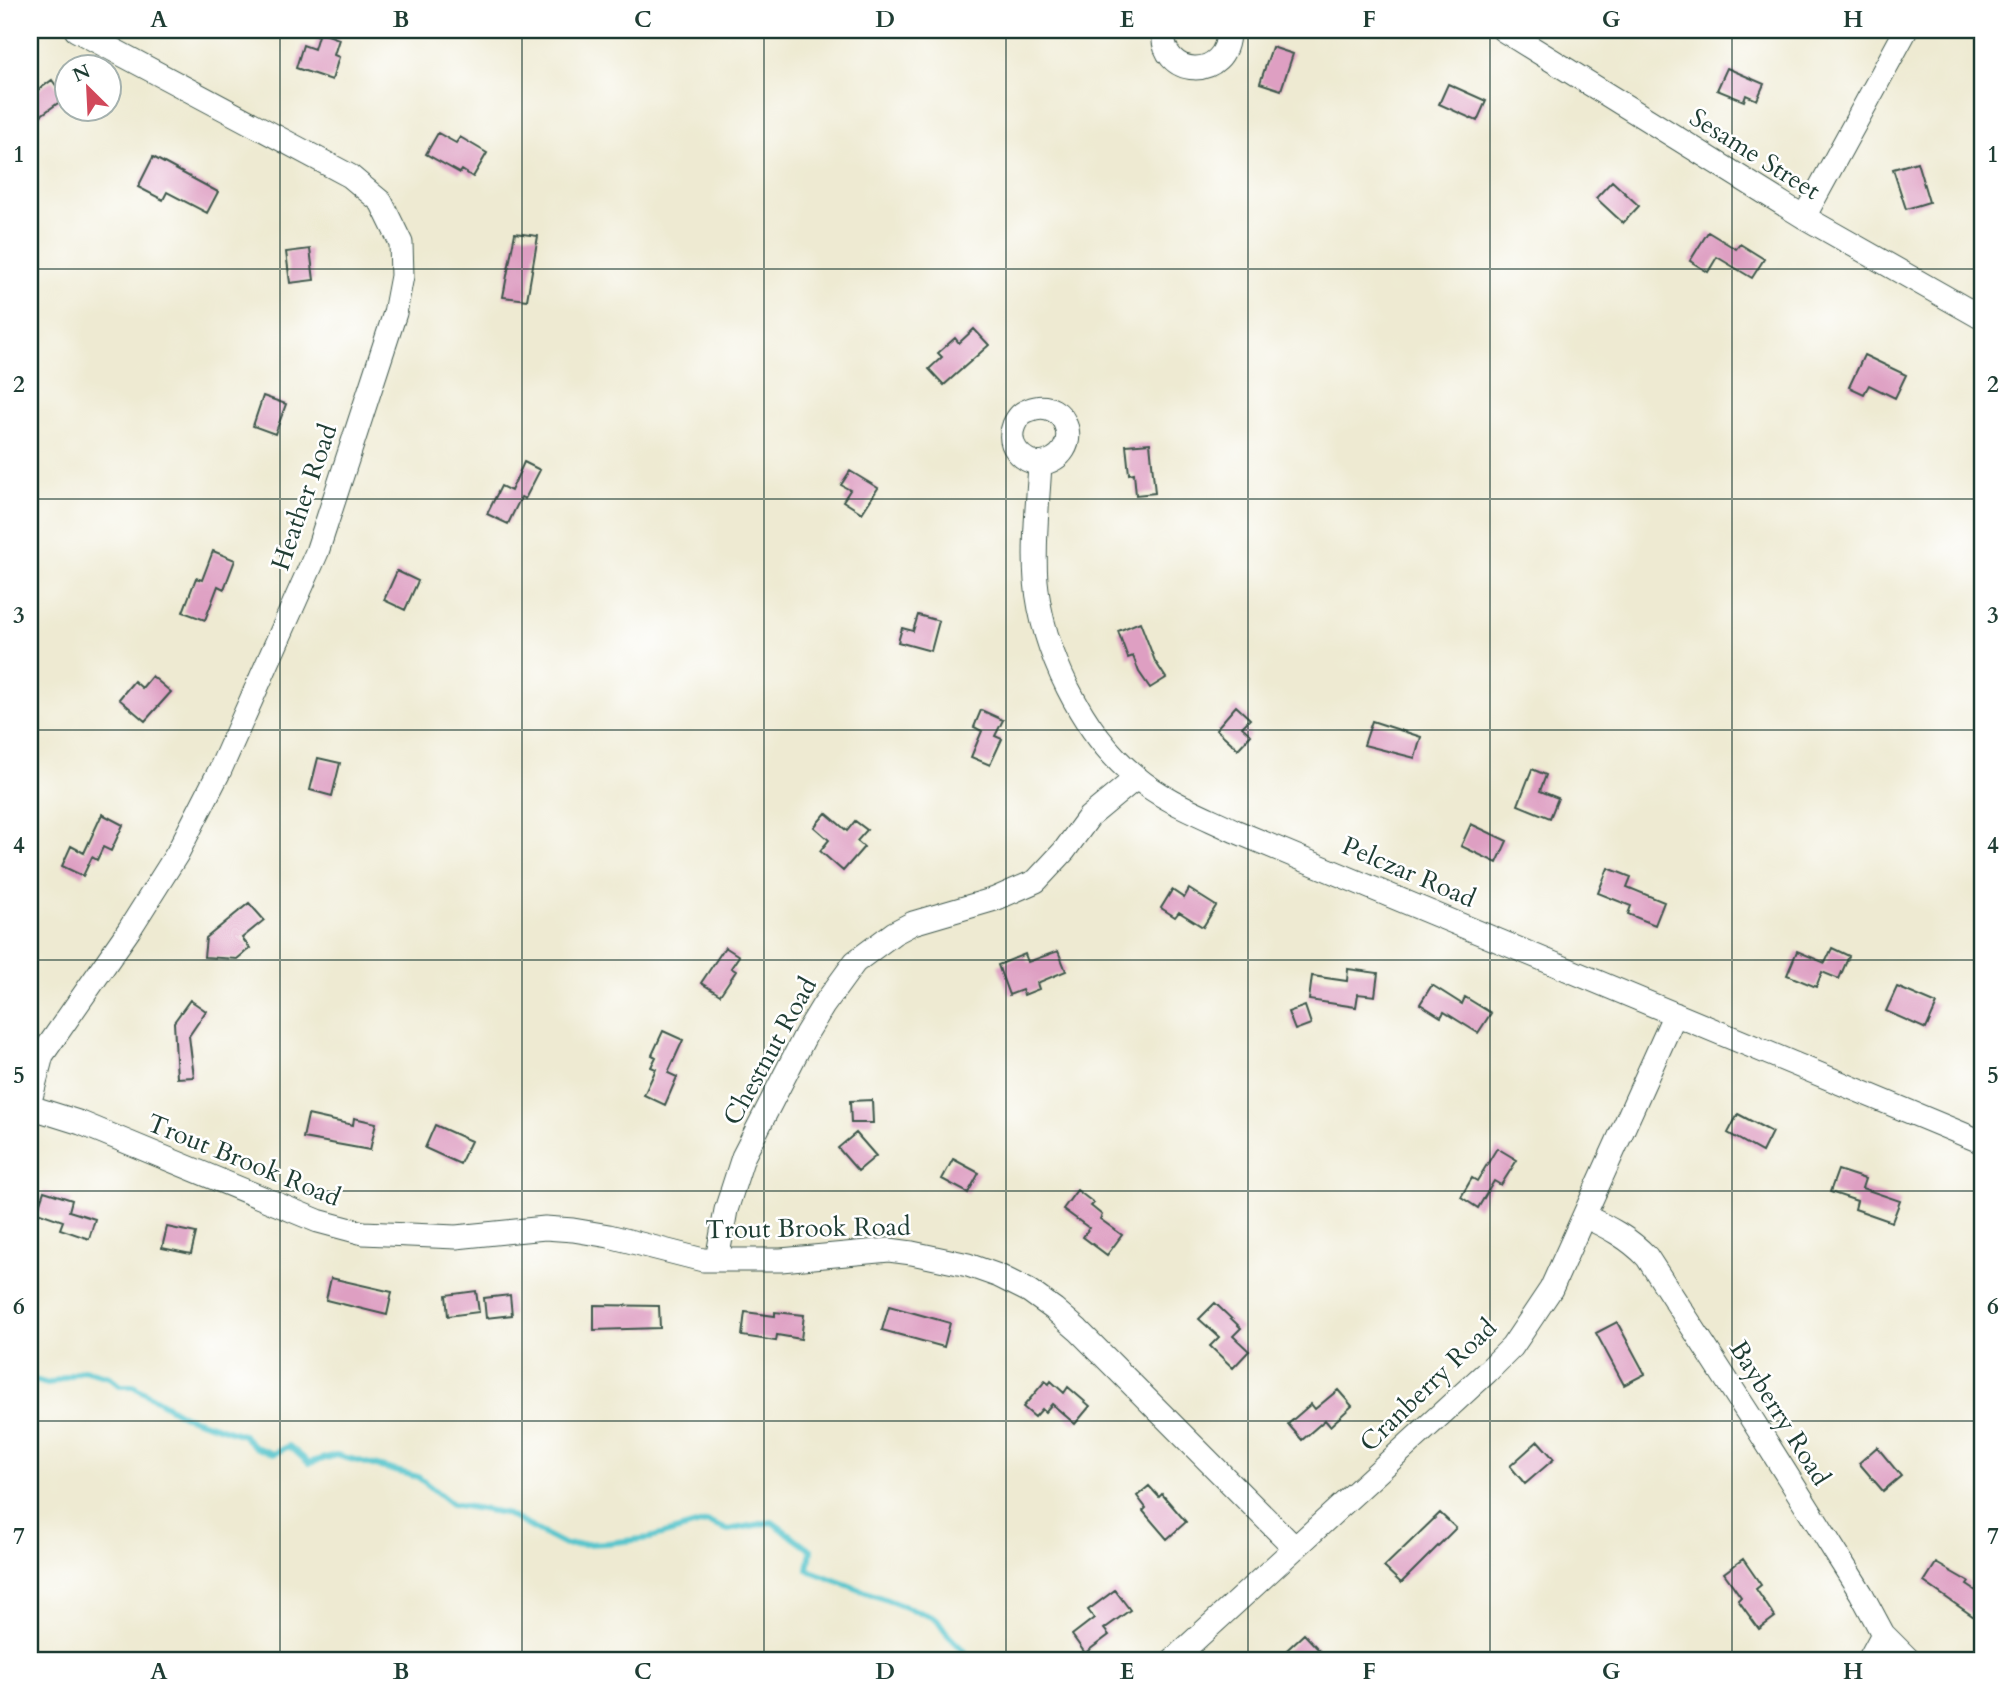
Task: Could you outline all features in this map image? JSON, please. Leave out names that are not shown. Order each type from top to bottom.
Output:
[{"type":"street","name":"Heather Road","points":[[30,1101],[42,1055],[129,930],[177,854],[254,695],[317,552],[395,313],[402,276],[401,243],[381,202],[350,176],[76,30]]},
{"type":"street","points":[[1164,30],[1166,48],[1171,58],[1190,68],[1200,68],[1210,65],[1225,51],[1228,30]]},
{"type":"street","name":"Sesame Street","points":[[1503,30],[1804,217],[1982,318]]},
{"type":"street","points":[[1804,217],[1906,30]]},
{"type":"street","name":"Pelczar Road","points":[[1040,464],[1036,581],[1048,639],[1066,684],[1088,721],[1112,753],[1136,778],[1177,803],[1235,831],[1982,1142]]},
{"type":"street","name":"Chestnut Road","points":[[718,1260],[726,1210],[743,1157],[806,1034],[855,962],[894,933],[913,923],[995,899],[1036,881],[1064,851],[1089,817],[1136,778]]},
{"type":"street","name":"Cranberry Road","points":[[1173,1660],[1512,1347],[1551,1289],[1675,1014]]},
{"type":"street","name":"Trout Brook Road","points":[[30,1107],[81,1124],[287,1209],[363,1233],[456,1237],[545,1228],[573,1230],[609,1236],[684,1256],[718,1260],[781,1260],[889,1250],[939,1259],[999,1276],[1046,1303],[1078,1330],[1294,1547]]},
{"type":"street","name":"Bayberry Road","points":[[1584,1216],[1635,1244],[1647,1257],[1818,1524],[1883,1634],[1909,1660]]},
{"type":"street","points":[[1869,1660],[1883,1634]]},
{"type":"building","points":[[319,32],[339,39],[334,55],[339,57],[332,80],[296,68],[303,45],[314,49]]},
{"type":"building","points":[[1272,47],[1293,54],[1281,90],[1260,83]]},
{"type":"building","points":[[1727,68],[1764,84],[1757,100],[1746,95],[1744,101],[1717,90]]},
{"type":"building","points":[[52,80],[52,107],[30,123],[30,96]]},
{"type":"building","points":[[1448,84],[1486,101],[1477,121],[1439,104]]},
{"type":"building","points":[[438,133],[456,143],[460,137],[487,153],[473,177],[462,170],[460,173],[426,154]]},
{"type":"building","points":[[153,157],[218,192],[207,213],[167,192],[163,200],[138,187]]},
{"type":"building","points":[[1917,162],[1929,202],[1906,209],[1893,169]]},
{"type":"building","points":[[1612,181],[1639,206],[1623,223],[1596,198]]},
{"type":"building","points":[[1708,232],[1736,249],[1740,244],[1764,259],[1752,278],[1717,257],[1708,272],[1690,261]]},
{"type":"building","points":[[515,233],[538,236],[527,300],[503,297]]},
{"type":"building","points":[[310,249],[314,280],[290,283],[286,252]]},
{"type":"building","points":[[974,329],[989,345],[944,385],[929,369],[942,357],[938,353],[955,338],[959,343]]},
{"type":"building","points":[[1864,355],[1906,375],[1895,398],[1869,385],[1864,394],[1849,387]]},
{"type":"building","points":[[263,396],[286,404],[275,434],[253,426]]},
{"type":"building","points":[[1150,443],[1155,493],[1136,495],[1134,473],[1129,474],[1126,445]]},
{"type":"building","points":[[524,462],[540,470],[525,499],[521,497],[508,524],[487,514],[501,486],[511,491]]},
{"type":"building","points":[[850,471],[878,488],[862,513],[843,501],[850,490],[841,485]]},
{"type":"building","points":[[213,551],[235,560],[224,589],[218,586],[205,620],[183,612],[196,578],[202,580]]},
{"type":"building","points":[[397,571],[418,581],[405,610],[384,600]]},
{"type":"building","points":[[918,615],[939,621],[931,651],[898,642],[902,628],[913,631]]},
{"type":"building","points":[[1140,622],[1155,661],[1166,678],[1150,688],[1139,672],[1133,656],[1128,658],[1118,631]]},
{"type":"building","points":[[152,676],[171,692],[145,721],[119,699],[134,681],[142,688]]},
{"type":"building","points":[[1236,706],[1250,719],[1242,727],[1251,735],[1238,749],[1216,729]]},
{"type":"building","points":[[981,710],[1003,720],[995,736],[1002,739],[990,765],[971,757],[982,731],[974,727]]},
{"type":"building","points":[[1372,721],[1421,737],[1415,758],[1364,745]]},
{"type":"building","points":[[318,758],[340,763],[332,796],[310,790]]},
{"type":"building","points":[[1532,769],[1546,775],[1540,791],[1558,798],[1550,818],[1518,805]]},
{"type":"building","points":[[826,813],[847,831],[855,821],[867,830],[857,841],[864,847],[843,871],[820,851],[829,840],[814,827]]},
{"type":"building","points":[[102,814],[123,825],[111,851],[103,847],[97,860],[92,857],[83,876],[62,866],[71,846],[84,853]]},
{"type":"building","points":[[1471,824],[1507,841],[1497,863],[1461,846]]},
{"type":"building","points":[[1608,868],[1631,877],[1627,887],[1664,902],[1655,925],[1628,914],[1631,906],[1598,893]]},
{"type":"building","points":[[1189,889],[1216,906],[1203,927],[1179,912],[1175,917],[1161,908],[1172,890],[1184,898]]},
{"type":"building","points":[[249,903],[264,920],[242,938],[250,948],[237,959],[204,957],[206,938]]},
{"type":"building","points":[[725,947],[739,956],[731,968],[736,971],[720,995],[701,983]]},
{"type":"building","points":[[1832,948],[1849,956],[1839,979],[1822,972],[1816,987],[1787,975],[1797,951],[1825,963]]},
{"type":"building","points":[[1058,951],[1066,971],[1037,983],[1039,989],[1024,995],[1022,990],[1009,995],[998,965],[1025,954],[1028,962]]},
{"type":"building","points":[[1348,969],[1378,973],[1375,996],[1358,994],[1356,1007],[1309,1000],[1312,976],[1347,981]]},
{"type":"building","points":[[1432,985],[1462,1004],[1465,997],[1491,1013],[1478,1033],[1444,1012],[1441,1017],[1420,1004]]},
{"type":"building","points":[[1897,987],[1937,1004],[1926,1029],[1886,1011]]},
{"type":"building","points":[[190,1000],[206,1011],[189,1036],[194,1077],[177,1078],[174,1022]]},
{"type":"building","points":[[1305,1006],[1311,1024],[1295,1030],[1288,1012]]},
{"type":"building","points":[[663,1031],[683,1040],[668,1073],[677,1077],[665,1105],[644,1095],[656,1069],[651,1067],[656,1057],[652,1055]]},
{"type":"building","points":[[872,1100],[873,1123],[851,1123],[850,1101]]},
{"type":"building","points":[[1738,1114],[1772,1132],[1762,1152],[1728,1133]]},
{"type":"building","points":[[308,1115],[353,1125],[354,1118],[376,1123],[370,1150],[303,1138]]},
{"type":"building","points":[[435,1125],[471,1141],[460,1164],[425,1148]]},
{"type":"building","points":[[856,1133],[876,1156],[858,1171],[838,1148]]},
{"type":"building","points":[[1497,1148],[1517,1160],[1501,1185],[1494,1181],[1478,1208],[1461,1197],[1472,1178],[1477,1181]]},
{"type":"building","points":[[953,1159],[979,1173],[968,1193],[942,1179]]},
{"type":"building","points":[[1838,1170],[1865,1179],[1862,1188],[1900,1201],[1892,1222],[1855,1209],[1857,1201],[1830,1192]]},
{"type":"building","points":[[1077,1190],[1094,1203],[1091,1206],[1102,1215],[1100,1219],[1122,1235],[1107,1255],[1083,1237],[1089,1228],[1063,1209]]},
{"type":"building","points":[[44,1191],[72,1200],[69,1211],[95,1219],[89,1239],[60,1229],[63,1221],[37,1212]]},
{"type":"building","points":[[167,1227],[196,1233],[191,1254],[162,1248]]},
{"type":"building","points":[[331,1278],[392,1292],[387,1315],[326,1300]]},
{"type":"building","points":[[476,1291],[479,1312],[448,1316],[446,1295]]},
{"type":"building","points":[[510,1295],[512,1315],[486,1318],[484,1298]]},
{"type":"building","points":[[1215,1303],[1241,1328],[1233,1336],[1249,1351],[1233,1368],[1210,1346],[1219,1337],[1199,1319]]},
{"type":"building","points":[[594,1305],[659,1306],[660,1328],[594,1330]]},
{"type":"building","points":[[889,1306],[950,1323],[944,1347],[882,1330]]},
{"type":"building","points":[[745,1312],[775,1316],[775,1312],[804,1315],[801,1339],[777,1335],[776,1341],[742,1336]]},
{"type":"building","points":[[1617,1322],[1645,1374],[1624,1385],[1596,1333]]},
{"type":"building","points":[[1045,1381],[1049,1384],[1051,1381],[1064,1393],[1068,1387],[1090,1406],[1075,1424],[1052,1404],[1045,1412],[1042,1409],[1035,1417],[1023,1407]]},
{"type":"building","points":[[1338,1390],[1352,1406],[1330,1426],[1325,1420],[1302,1440],[1288,1424],[1311,1404],[1315,1409]]},
{"type":"building","points":[[1538,1441],[1554,1459],[1525,1484],[1510,1466]]},
{"type":"building","points":[[1877,1447],[1901,1476],[1883,1491],[1859,1463]]},
{"type":"building","points":[[1149,1486],[1159,1497],[1162,1494],[1186,1522],[1167,1539],[1143,1511],[1146,1508],[1137,1496]]},
{"type":"building","points":[[1440,1513],[1456,1528],[1401,1583],[1384,1567]]},
{"type":"building","points":[[1743,1559],[1761,1585],[1756,1589],[1775,1617],[1759,1629],[1738,1600],[1741,1597],[1724,1573]]},
{"type":"building","points":[[1936,1563],[1969,1582],[1967,1585],[1982,1595],[1982,1610],[1977,1619],[1924,1582]]},
{"type":"building","points":[[1115,1590],[1130,1610],[1104,1629],[1109,1635],[1085,1653],[1072,1635],[1094,1618],[1088,1610]]},
{"type":"building","points":[[1304,1634],[1320,1651],[1310,1660],[1276,1660]]},
{"type":"waterway","points":[[30,1379],[48,1384],[83,1370],[109,1377],[120,1386],[133,1386],[184,1416],[243,1435],[255,1447],[273,1454],[289,1446],[309,1463],[336,1455],[418,1477],[452,1504],[504,1513],[565,1545],[650,1538],[707,1522],[728,1530],[772,1522],[811,1550],[808,1570],[937,1619],[948,1635],[973,1660]]},
{"type":"waterway","points":[[30,1549],[34,1563],[30,1573]]}]
